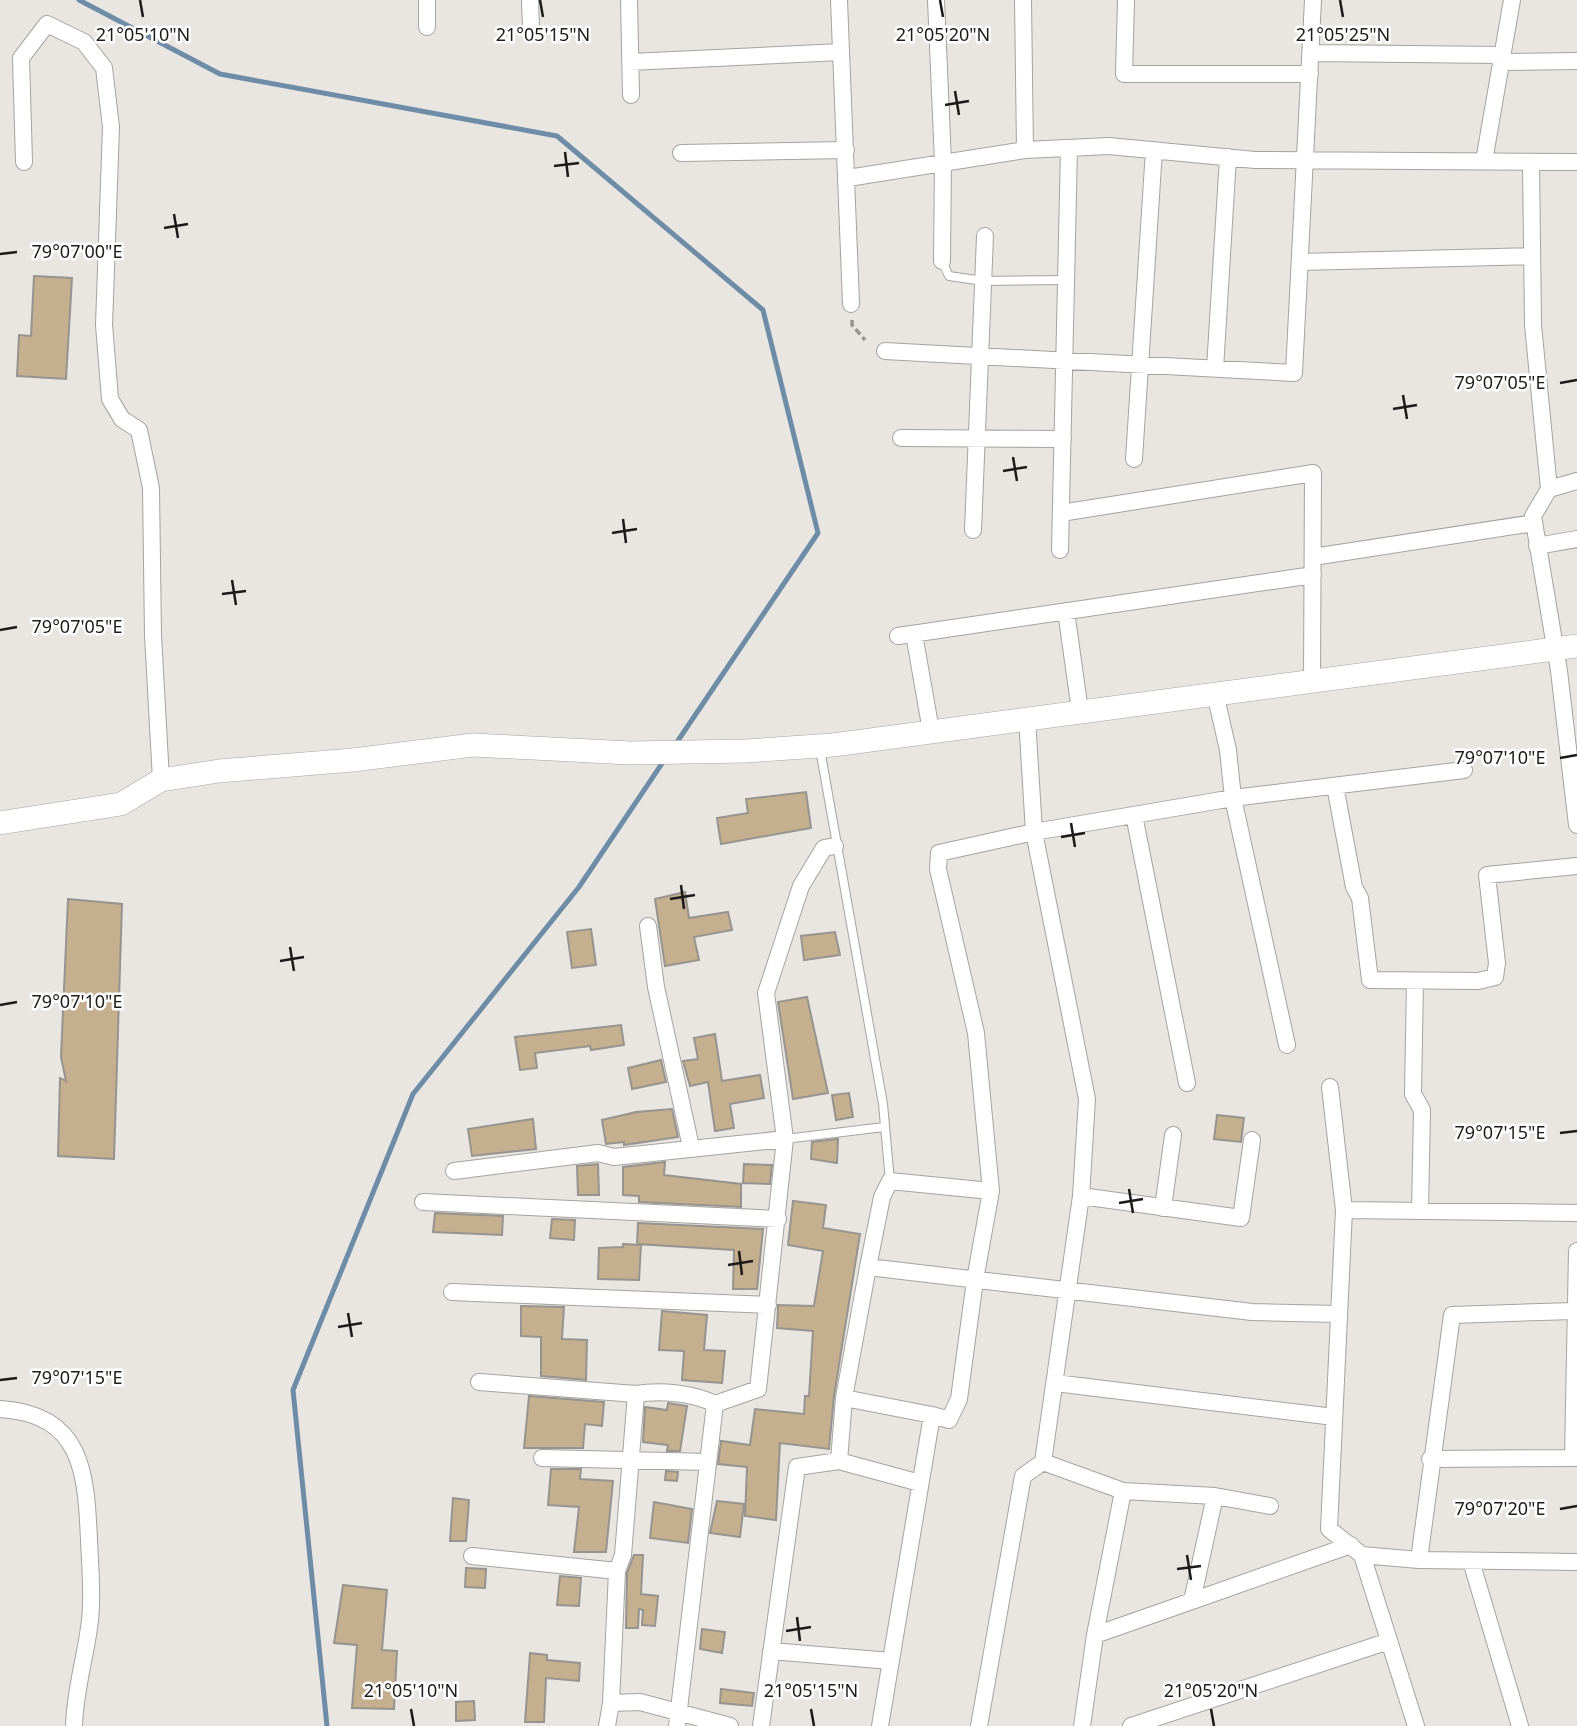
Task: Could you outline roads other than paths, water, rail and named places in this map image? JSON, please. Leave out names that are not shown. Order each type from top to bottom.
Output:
[{"type":"street","points":[[427,0],[427,27]]},
{"type":"street","points":[[530,0],[531,27]]},
{"type":"street","points":[[629,0],[631,95]]},
{"type":"street","points":[[839,0],[851,304]]},
{"type":"street","points":[[936,0],[943,163],[942,261]]},
{"type":"street","points":[[1023,0],[1025,150]]},
{"type":"street","points":[[1126,0],[1124,74],[1310,74]]},
{"type":"street","points":[[886,351],[1294,373],[1313,0]]},
{"type":"street","points":[[1484,161],[1512,0]]},
{"type":"street","points":[[24,162],[21,58],[47,24],[84,42],[104,68],[111,127],[104,326],[110,398],[122,419],[139,430],[151,488],[153,635],[161,780]]},
{"type":"street","points":[[630,62],[841,52]]},
{"type":"street","points":[[1311,53],[1577,61]]},
{"type":"street","points":[[848,178],[1025,150],[1109,146],[1228,157],[1305,160],[1577,162]]},
{"type":"street","points":[[1060,550],[1069,148]]},
{"type":"street","points":[[681,153],[846,150]]},
{"type":"street","points":[[1134,459],[1154,150]]},
{"type":"street","points":[[1215,369],[1228,157]]},
{"type":"street","points":[[1531,162],[1533,325],[1549,489],[1533,516],[1573,763],[1577,825]]},
{"type":"street","points":[[973,530],[985,236]]},
{"type":"street","points":[[1300,262],[1532,256]]},
{"type":"street","points":[[901,438],[1063,439]]},
{"type":"street","points":[[1061,513],[1313,473],[1312,680]]},
{"type":"street","points":[[1549,489],[1577,481]]},
{"type":"street","points":[[1313,558],[1534,523]]},
{"type":"street","points":[[1537,546],[1577,539]]},
{"type":"street","points":[[931,732],[906,635],[1313,575]]},
{"type":"street","points":[[1066,611],[1080,711]]},
{"type":"street","points":[[0,823],[121,803],[161,780],[219,771],[353,760],[473,745],[657,752],[819,746],[1577,646]]},
{"type":"street","points":[[1215,693],[1228,750],[1233,797],[1287,1045]]},
{"type":"street","points":[[979,1726],[1023,1476],[1043,1462],[1081,1196],[1087,1099],[1034,832],[1027,718]]},
{"type":"street","points":[[844,1398],[949,1419],[960,1399],[975,1280],[991,1191],[976,1032],[938,869],[939,853],[1034,832],[1233,797],[1464,770]]},
{"type":"street","points":[[1335,786],[1354,887],[1360,898],[1370,980],[1478,981],[1494,976],[1497,963],[1487,875],[1577,866]]},
{"type":"street","points":[[1134,815],[1187,1083]]},
{"type":"street","points":[[479,1382],[636,1394],[652,1391],[704,1399],[715,1404],[758,1389],[785,1139],[766,993],[779,946],[805,877],[824,848],[835,846]]},
{"type":"street","points":[[648,926],[656,988],[691,1147]]},
{"type":"street","points":[[1415,982],[1413,1094],[1422,1110],[1420,1211]]},
{"type":"street","points":[[1330,1087],[1344,1210],[1329,1529],[1356,1550],[1390,1640],[1416,1726]]},
{"type":"street","points":[[1163,1209],[1173,1135]]},
{"type":"street","points":[[454,1171],[598,1153],[614,1157],[785,1139]]},
{"type":"street","points":[[1081,1196],[1241,1218],[1252,1140]]},
{"type":"street","points":[[839,1461],[844,1398],[882,1197],[890,1181],[991,1191]]},
{"type":"street","points":[[423,1202],[778,1219]]},
{"type":"street","points":[[1344,1210],[1577,1213]]},
{"type":"street","points":[[1430,1459],[1575,1458],[1573,1311],[1577,1251]]},
{"type":"street","points":[[868,1267],[1252,1312],[1339,1314]]},
{"type":"street","points":[[452,1292],[768,1305]]},
{"type":"street","points":[[1419,1560],[1430,1459],[1452,1315],[1573,1311]]},
{"type":"street","points":[[1055,1383],[1334,1417]]},
{"type":"street","points":[[607,1726],[611,1703],[617,1571],[623,1555],[633,1461],[636,1394]]},
{"type":"street","points":[[678,1719],[715,1404]]},
{"type":"street","points":[[0,1409],[31,1414],[52,1423],[66,1436],[82,1463],[87,1490],[91,1599],[90,1622],[77,1681],[74,1726]]},
{"type":"street","points":[[880,1726],[932,1415]]},
{"type":"street","points":[[541,1458],[708,1462]]},
{"type":"street","points":[[761,1726],[797,1467],[839,1461],[920,1483]]},
{"type":"street","points":[[1043,1462],[1123,1491],[1214,1496],[1270,1506]]},
{"type":"street","points":[[1082,1726],[1095,1635],[1123,1491]]},
{"type":"street","points":[[1192,1601],[1214,1496]]},
{"type":"street","points":[[1095,1635],[1192,1601],[1356,1550],[1419,1560],[1577,1562]]},
{"type":"street","points":[[472,1556],[617,1571]]},
{"type":"street","points":[[1471,1561],[1520,1726]]},
{"type":"street","points":[[1131,1726],[1390,1640]]},
{"type":"street","points":[[771,1651],[891,1661]]},
{"type":"street","points":[[611,1703],[639,1702],[678,1719],[730,1726]]},
{"type":"lane","points":[[942,261],[949,276],[984,281],[1066,280]]},
{"type":"lane","points":[[819,746],[883,1104],[890,1181]]},
{"type":"lane","points":[[785,1139],[884,1127]]},
{"type":"waterway","points":[[79,0],[220,74],[557,136],[763,310],[818,533],[675,745]]},
{"type":"waterway","points":[[327,1726],[293,1390],[413,1094],[579,887],[665,759]]}]
